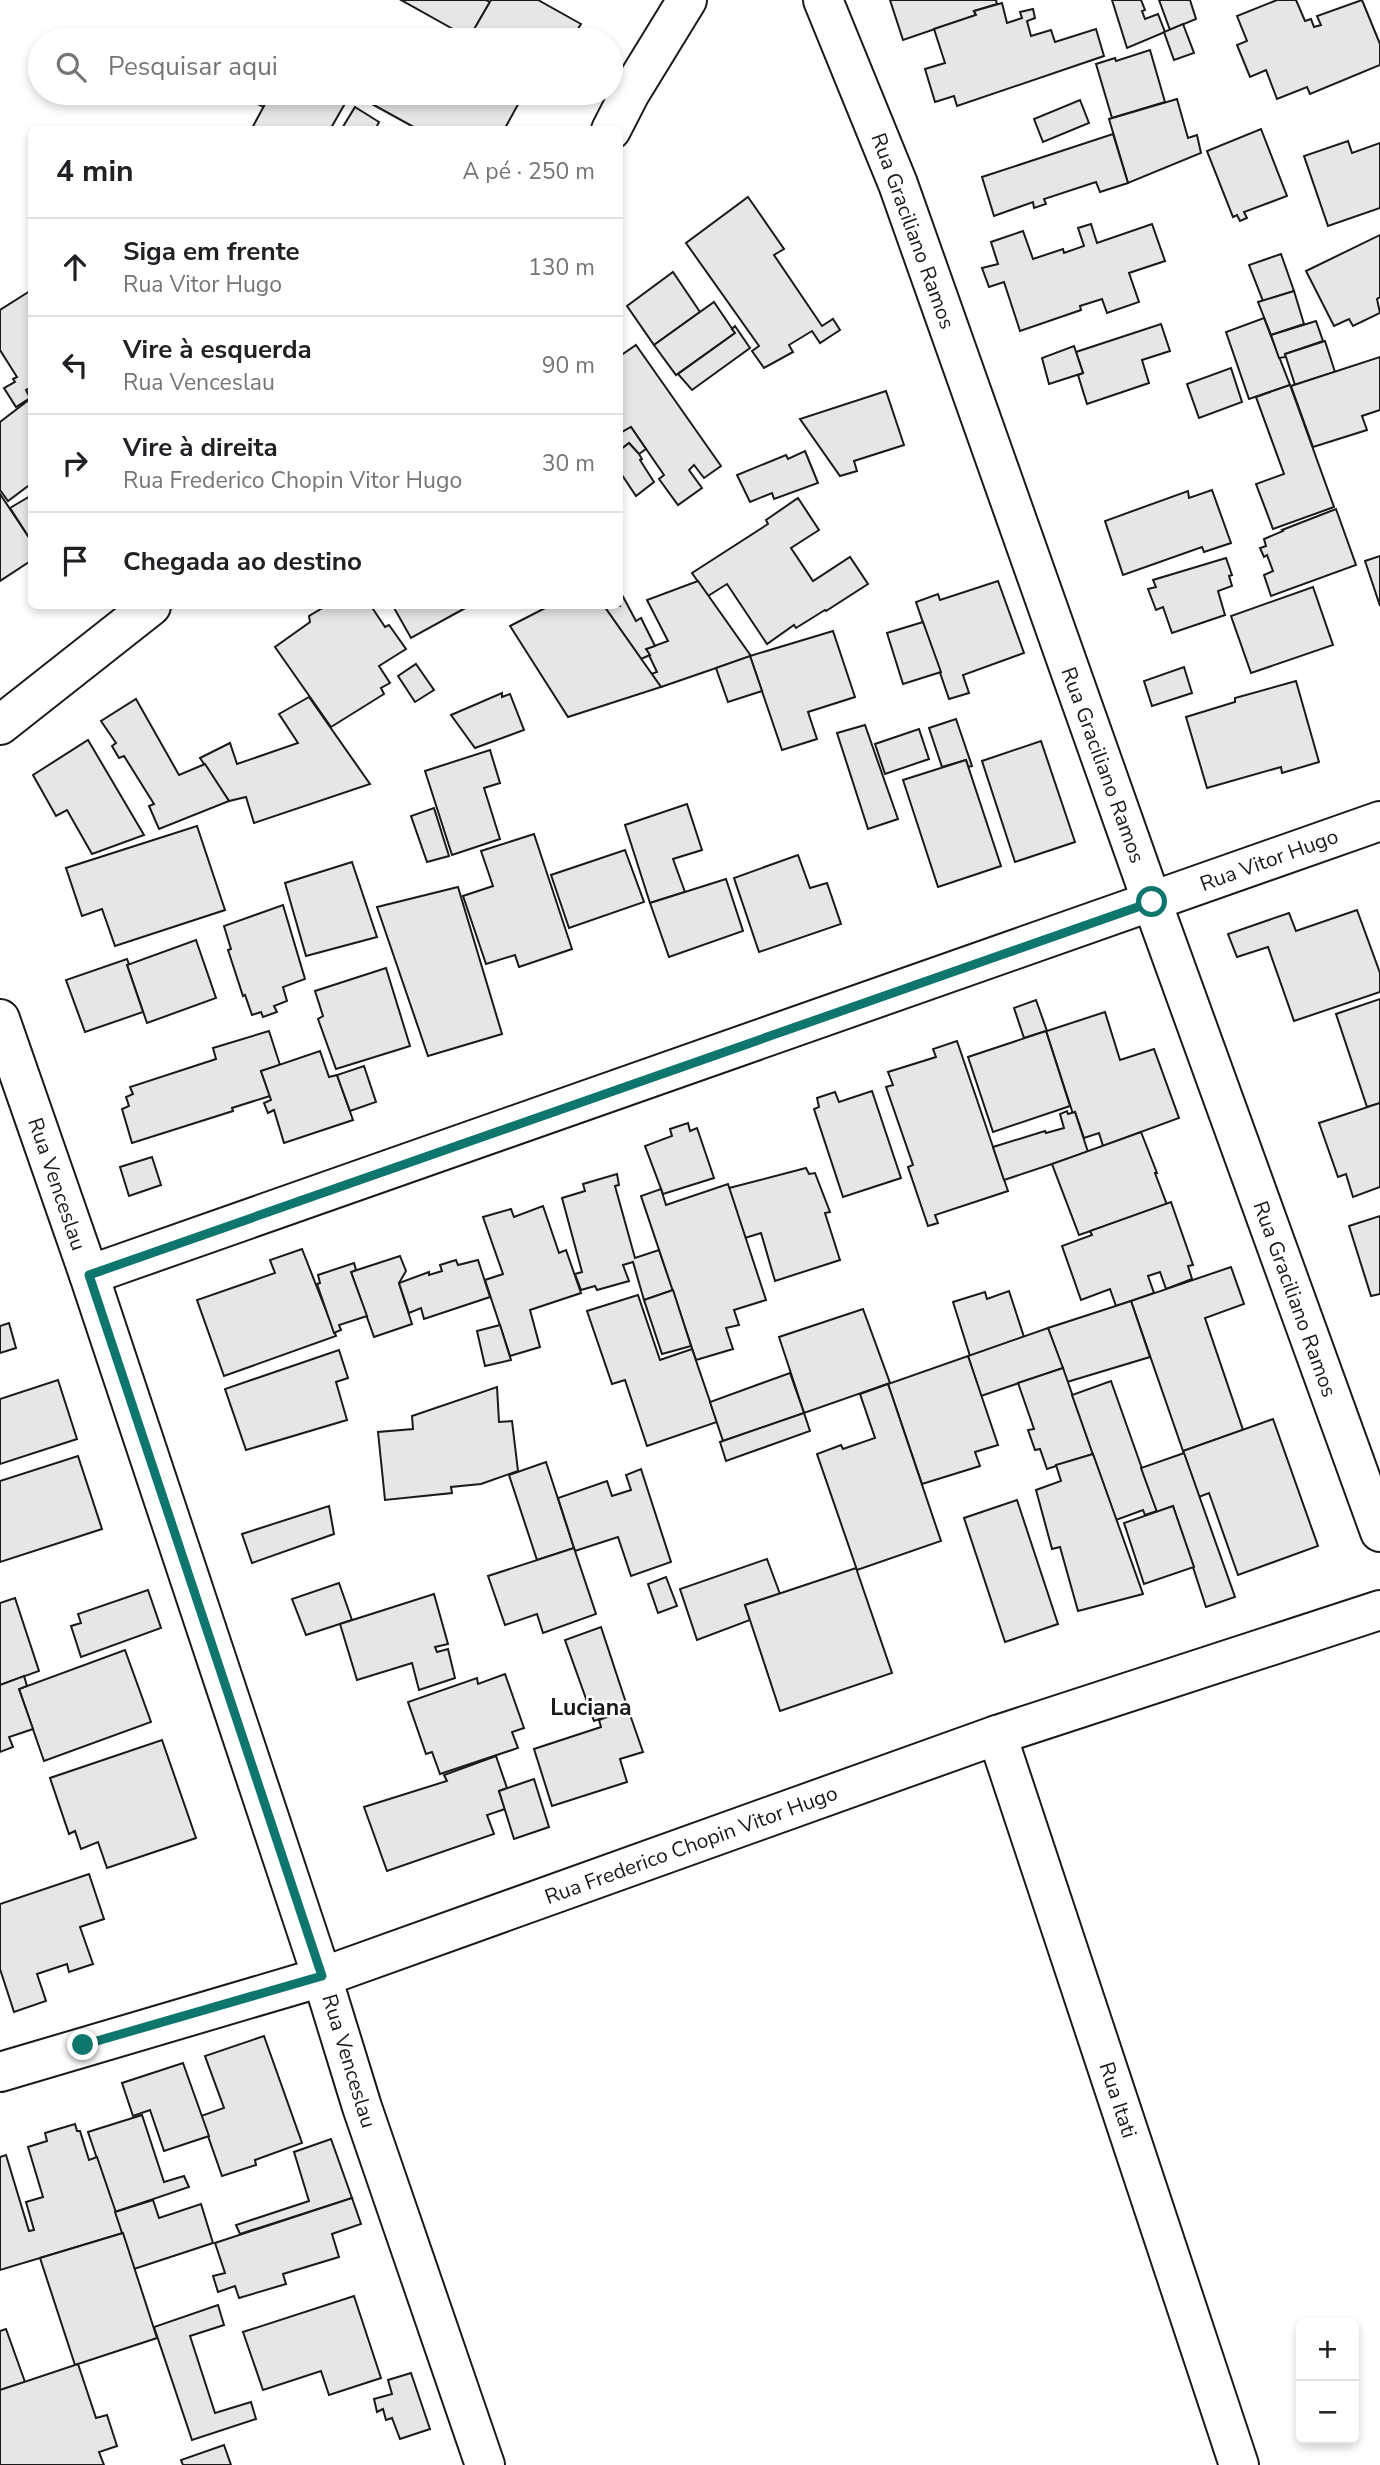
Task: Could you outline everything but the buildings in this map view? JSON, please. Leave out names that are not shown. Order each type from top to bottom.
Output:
[{"type":"street","points":[[613,126],[687,0]]},
{"type":"street","name":"Rua Graciliano Ramos","points":[[823,0],[898,184],[1152,902],[1380,1532]]},
{"type":"street","points":[[0,725],[147,609]]},
{"type":"street","name":"Rua Vitor Hugo","points":[[89,1275],[1380,821]]},
{"type":"street","name":"Rua Venceslau","points":[[0,1019],[89,1275],[322,1976],[362,2107],[485,2465]]},
{"type":"street","name":"Rua Frederico Chopin Vitor Hugo","points":[[0,2071],[322,1976],[997,1735],[1380,1610]]},
{"type":"street","name":"Rua Itati","points":[[997,1735],[1239,2465]]},
{"type":"district","name":"Luciana","points":[[591,1707]]},
{"type":"route","points":[[83,2045],[322,1976],[89,1275],[1152,902]]}]
